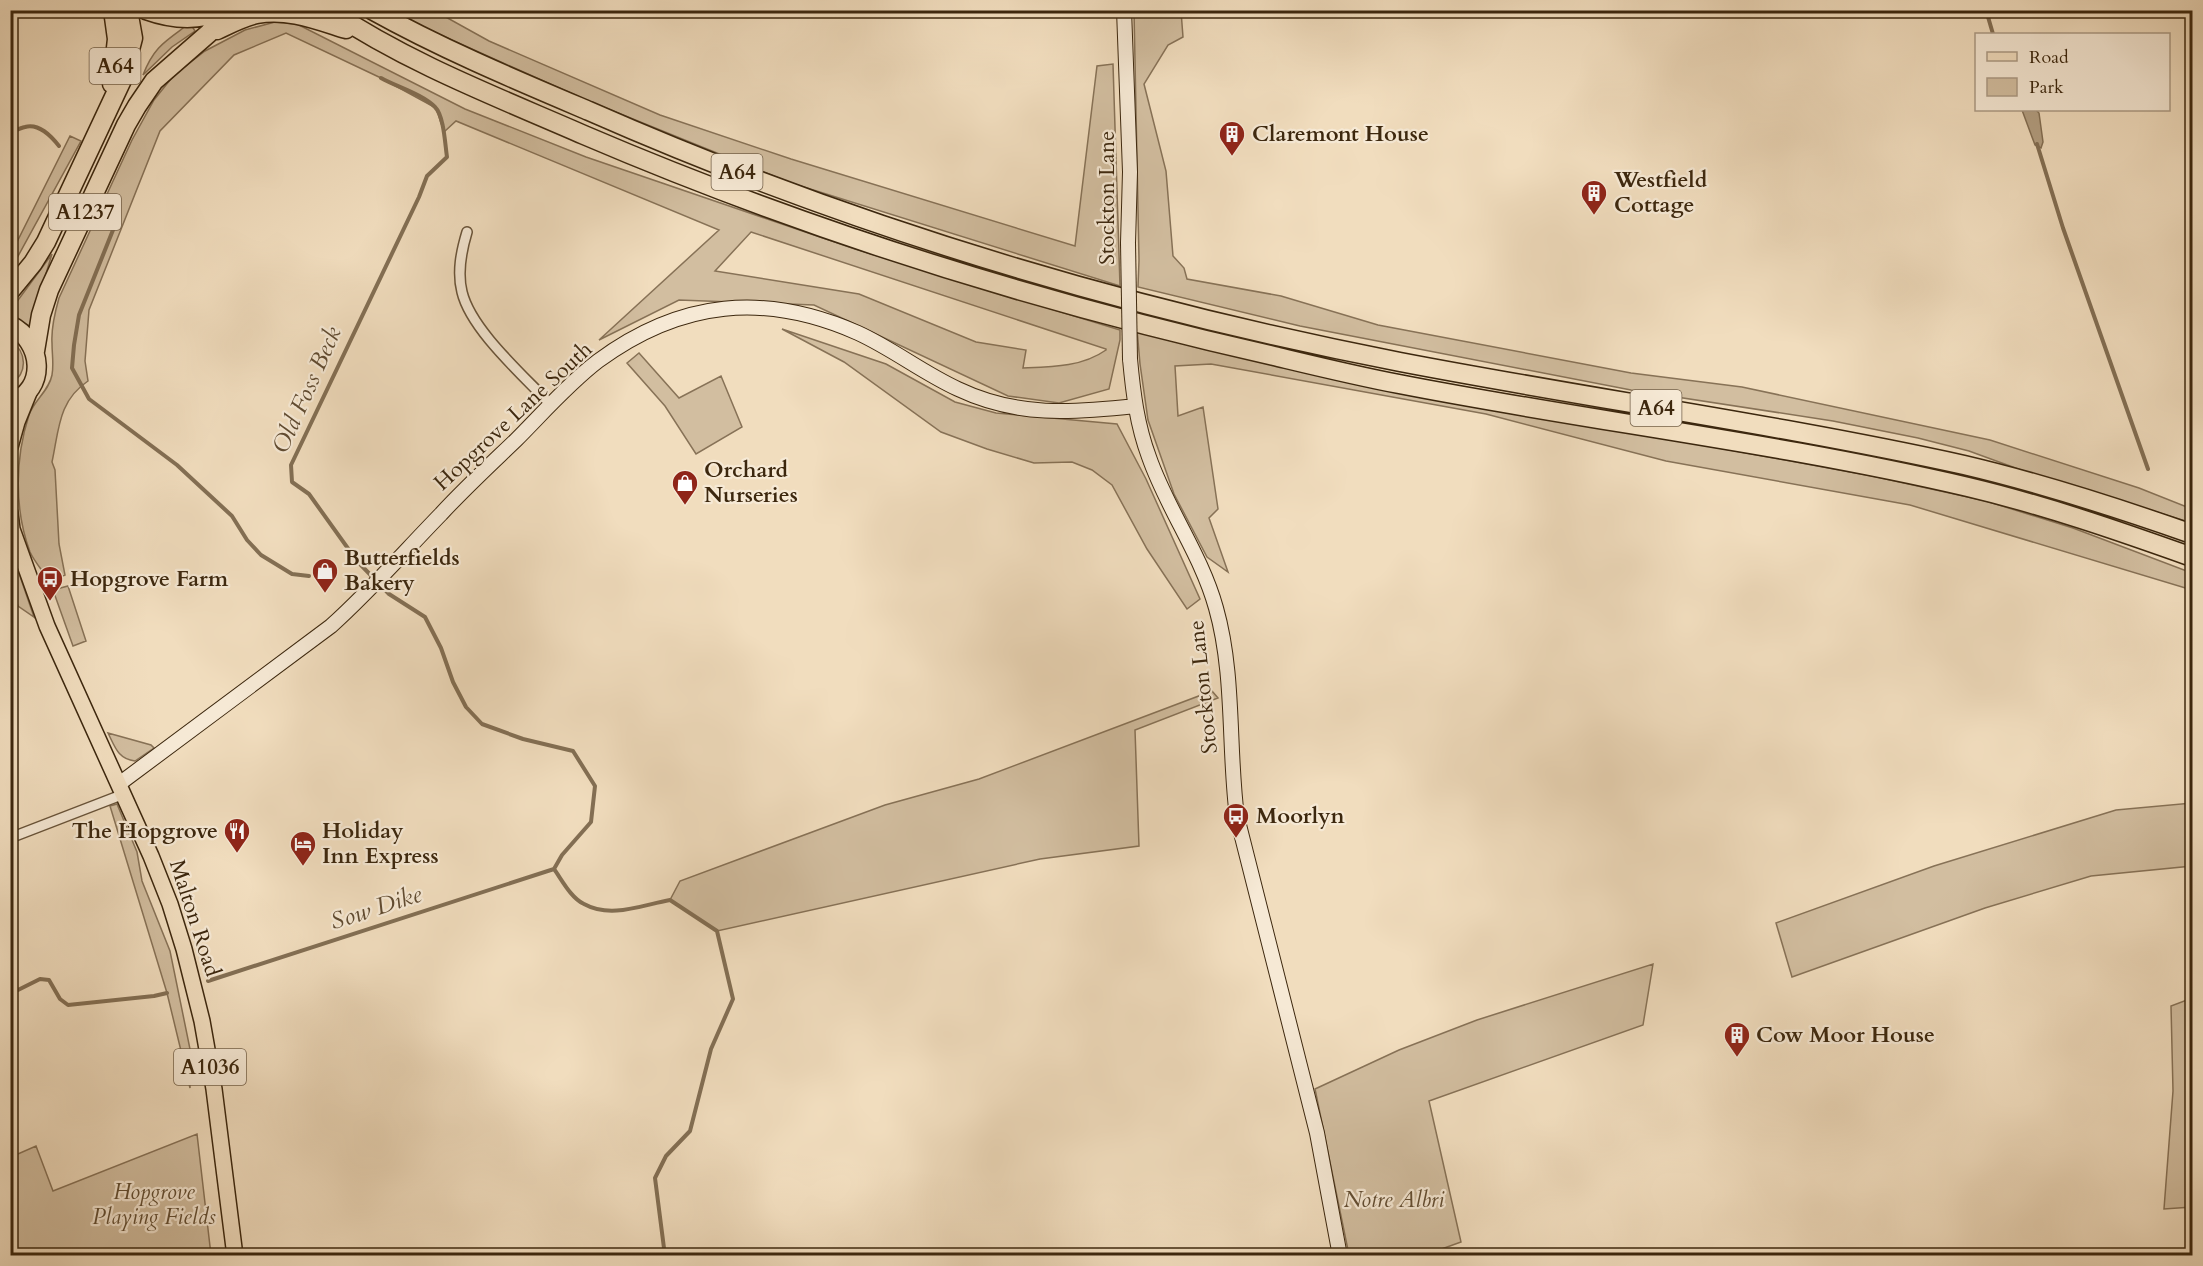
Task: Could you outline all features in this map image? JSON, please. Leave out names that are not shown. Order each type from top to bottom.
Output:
[{"type":"highway","name":"A64","points":[[103,121],[115,68],[117,39],[112,10]]},
{"type":"highway","name":"A1237","points":[[10,291],[33,263],[46,242],[127,65],[133,38],[128,10]]},
{"type":"highway","points":[[146,10],[163,16],[180,18],[213,15],[223,10]]},
{"type":"highway","name":"A1237","points":[[35,351],[41,315],[49,290],[126,125],[154,81],[232,10]]},
{"type":"highway","name":"A64","points":[[329,10],[365,34],[436,70],[650,163],[885,248],[1046,298],[1168,332],[1393,383],[1565,415],[1822,457],[1970,488],[2107,526],[2193,557]]},
{"type":"highway","name":"A64","points":[[372,10],[451,50],[646,137],[903,232],[1053,278],[1170,311],[1394,361],[1570,394],[1824,436],[1968,466],[2112,506],[2193,534]]},
{"type":"highway","name":"A1237","points":[[209,33],[255,15],[279,12],[302,15],[365,34]]},
{"type":"highway","points":[[10,326],[26,336],[35,351],[37,369],[31,387],[24,395],[10,403]]},
{"type":"main road","points":[[10,447],[31,387]]},
{"type":"main road","name":"Malton Road","points":[[10,513],[12,529],[47,626],[170,904],[193,981],[214,1089],[235,1256]]},
{"type":"street","name":"Stockton Lane","points":[[1124,10],[1130,172],[1128,243],[1130,358],[1135,406],[1149,458],[1210,588],[1217,611],[1223,642],[1232,779],[1237,817],[1317,1132],[1340,1256]]},
{"type":"street","points":[[467,232],[461,252],[459,271],[461,291],[466,306],[486,334],[551,405]]},
{"type":"street","name":"Hopgrove Lane South","points":[[121,789],[331,626],[385,574],[475,479],[596,363],[623,344],[674,320],[708,311],[759,306],[798,312],[827,320],[862,335],[957,389],[1012,408],[1039,412],[1085,412],[1135,406]]},
{"type":"street","points":[[10,838],[121,789]]},
{"type":"green space","points":[[392,11],[435,11],[489,41],[660,115],[791,159],[1075,246],[1097,66],[1113,64],[1120,286],[791,183],[586,100]]},
{"type":"green space","points":[[1134,11],[1181,11],[1183,37],[1168,45],[1144,84],[1166,171],[1173,256],[1184,268],[1187,279],[1281,296],[1378,325],[1631,373],[1742,387],[1990,440],[2139,488],[2192,509],[2192,523],[2021,470],[1969,451],[1918,438],[1833,421],[1631,390],[1300,326],[1138,287]]},
{"type":"green space","points":[[275,22],[297,24],[465,109],[586,157],[855,249],[1120,330],[1120,340],[1109,389],[1059,403],[1008,396],[814,305],[679,300],[599,340],[719,230],[456,121],[444,132],[436,108],[381,78],[286,33],[234,55],[160,131],[89,310],[85,361],[88,381],[71,398],[61,417],[52,462],[55,470],[59,544],[65,575],[54,580],[48,579],[30,552],[21,518],[18,484],[24,431],[34,405],[48,386],[52,375],[52,332],[59,298],[132,140],[154,100],[174,75],[205,51],[245,30]],"holes":[[[751,232],[1106,349],[1097,356],[1077,363],[1023,368],[1026,350],[976,342],[859,294],[715,271]]]},
{"type":"green space","points":[[190,23],[195,31],[172,47],[143,75],[156,51]]},
{"type":"green space","points":[[70,136],[81,141],[11,269],[11,254]]},
{"type":"green space","points":[[52,254],[30,326],[11,319],[10,311]]},
{"type":"green space","points":[[782,329],[886,364],[955,402],[996,413],[1117,424],[1146,479],[1200,599],[1187,609],[1147,549],[1112,485],[1092,470],[1072,462],[1034,463],[941,432],[844,362]]},
{"type":"green space","points":[[1137,329],[1495,407],[1872,476],[1986,501],[2073,528],[2192,573],[2192,590],[1910,505],[1666,461],[1486,414],[1211,364],[1175,366],[1178,416],[1203,407],[1218,509],[1209,518],[1228,572],[1207,557],[1174,494],[1148,420]]},
{"type":"green space","points":[[11,341],[23,357],[23,368],[11,384]]},
{"type":"green space","points":[[639,353],[679,398],[721,376],[742,427],[696,454],[665,406],[627,363]]},
{"type":"green space","points":[[10,550],[34,617],[18,606],[11,585]]},
{"type":"green space","points":[[68,586],[86,641],[73,646],[53,590]]},
{"type":"green space","points":[[1212,691],[1218,698],[1135,730],[1139,846],[1040,859],[717,931],[670,900],[680,881],[885,805],[979,779]]},
{"type":"green space","points":[[108,733],[151,745],[154,748],[135,761],[129,760],[121,755]]},
{"type":"green space","points":[[2192,803],[2192,866],[2091,876],[1985,908],[1792,977],[1776,923],[1934,866],[2116,810]]},
{"type":"green space","points":[[117,804],[137,852],[142,881],[170,951],[190,1049],[190,1088],[167,993],[110,806]]},
{"type":"green space","name":"Notre Albri","points":[[1653,964],[1643,1025],[1429,1101],[1461,1242],[1425,1255],[1349,1255],[1315,1089],[1399,1050],[1477,1020]]},
{"type":"green space","points":[[2192,998],[2192,1207],[2164,1209],[2173,1091],[2171,1006]]},
{"type":"green space","name":"Hopgrove Playing Fields","points":[[197,1134],[211,1255],[11,1255],[11,1157],[36,1146],[53,1191]]},
{"type":"shaded area","points":[[2022,111],[2039,113],[2043,142],[2041,148],[2035,145]]},
{"type":"waterway","points":[[1986,10],[1993,33]]},
{"type":"waterway","name":"Old Foss Beck","points":[[381,78],[416,94],[435,107],[442,123],[447,157],[427,176],[291,465],[292,482],[309,494],[357,561],[389,594],[425,617],[466,707],[482,724],[523,739],[573,751],[595,786],[591,822],[562,855],[554,869],[575,898],[594,908],[616,911],[670,900],[717,931],[733,999],[711,1049],[690,1131],[666,1156],[655,1178],[665,1256]]},
{"type":"waterway","points":[[10,133],[25,127],[35,127],[59,146]]},
{"type":"waterway","points":[[2037,144],[2063,228],[2148,469]]},
{"type":"waterway","points":[[106,216],[115,225],[79,315],[74,345],[72,368],[89,399],[177,465],[232,516],[247,540],[261,555],[292,574],[309,576]]},
{"type":"waterway","name":"Sow Dike","points":[[208,981],[554,869]]},
{"type":"waterway","name":"Sow Dike","points":[[10,994],[40,979],[49,980],[60,999],[68,1005],[167,993]]},
{"type":"place","name":"Claremont House","points":[[1232,157]]},
{"type":"place","name":"Westfield Cottage","points":[[1594,216]]},
{"type":"place","name":"Orchard Nurseries","points":[[685,506]]},
{"type":"place","name":"Butterfields Bakery","points":[[325,594]]},
{"type":"place","name":"Hopgrove Farm","points":[[50,602]]},
{"type":"place","name":"Moorlyn","points":[[1236,839]]},
{"type":"place","name":"The Hopgrove","points":[[237,854]]},
{"type":"place","name":"Holiday Inn Express","points":[[303,867]]},
{"type":"place","name":"Cow Moor House","points":[[1737,1058]]}]
